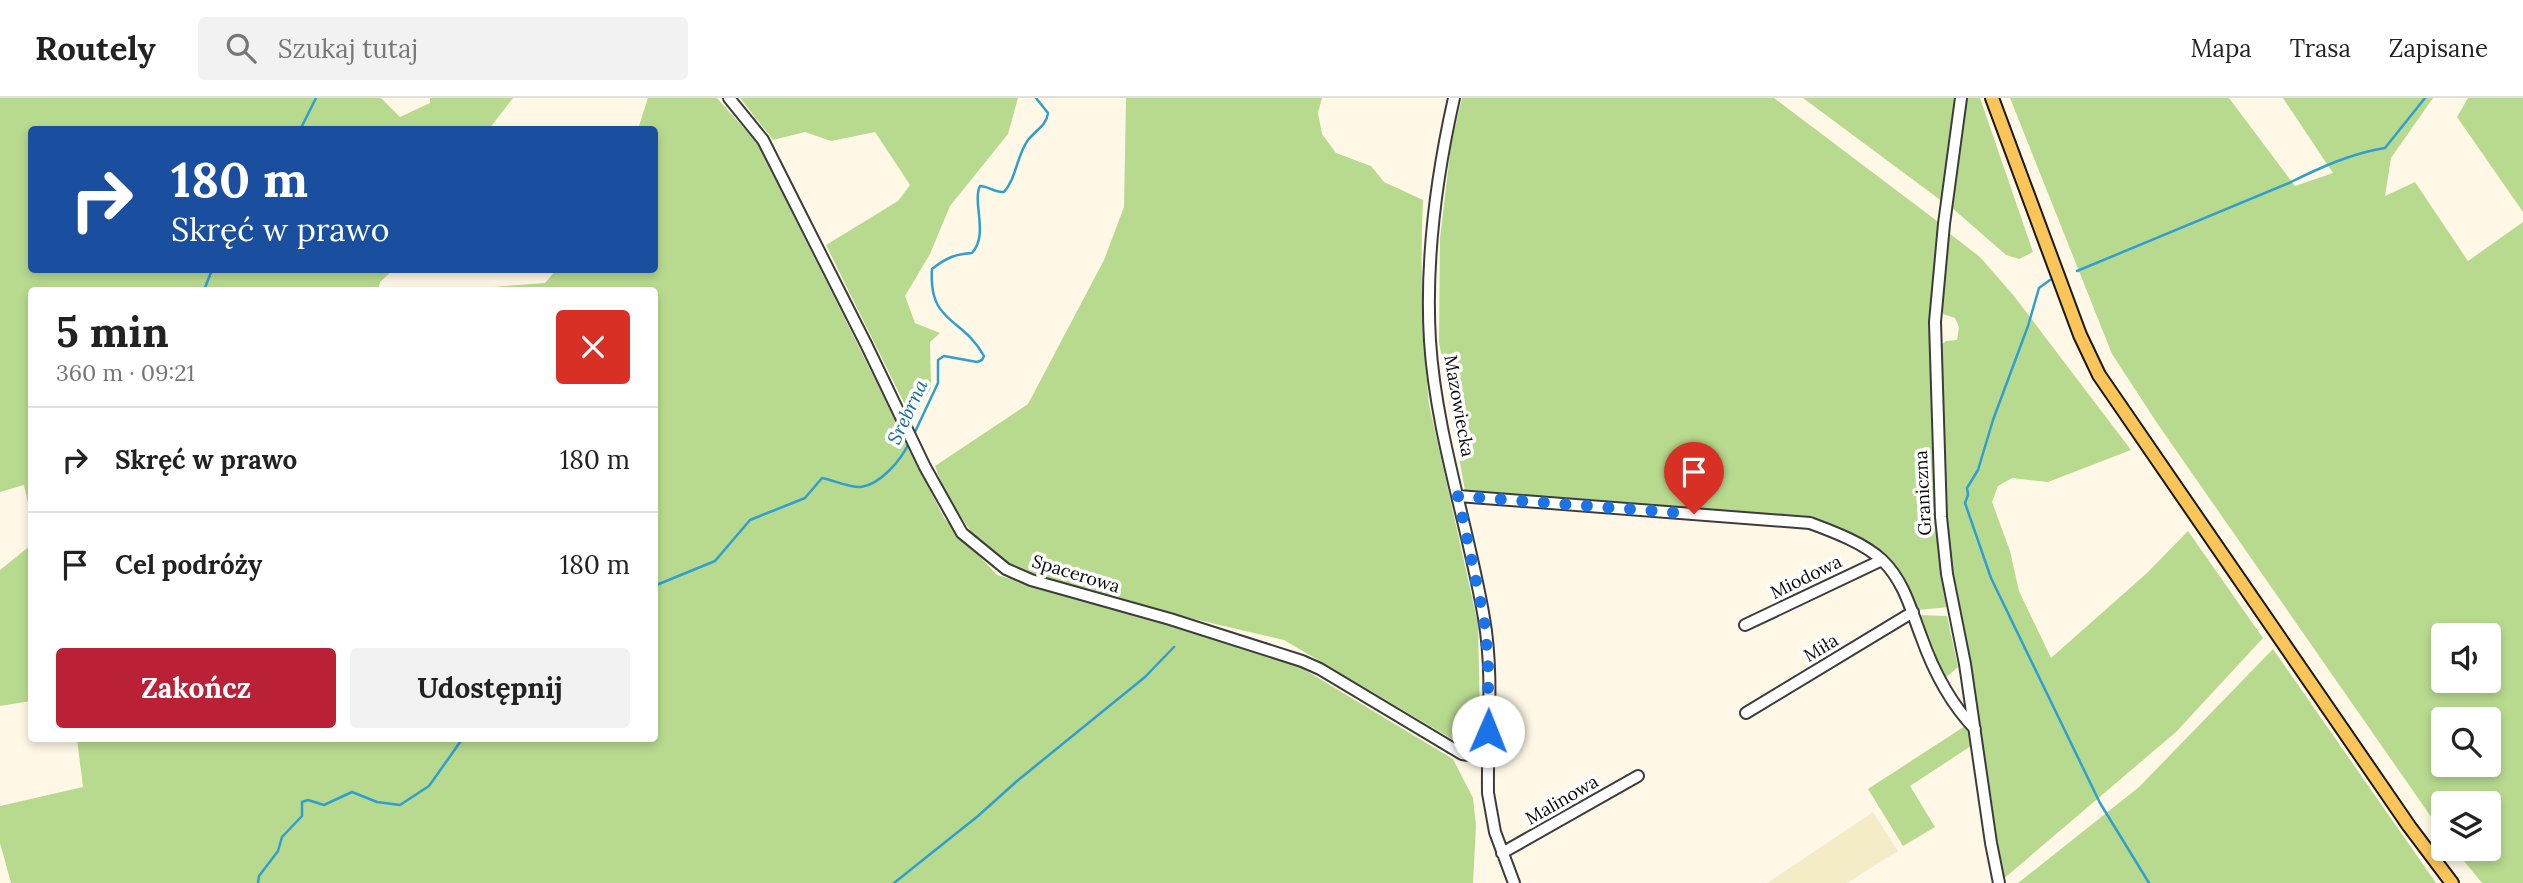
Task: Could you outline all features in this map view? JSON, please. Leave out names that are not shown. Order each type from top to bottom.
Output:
[{"type":"main road","points":[[1992,98],[2077,327],[2099,375],[2452,883]]},
{"type":"street","name":"Spacerowa","points":[[729,98],[763,140],[916,447],[962,533],[1006,569],[1031,580],[1170,619],[1301,661],[1320,669],[1462,754],[1488,758]]},
{"type":"street","name":"Mazowiecka","points":[[1454,98],[1440,164],[1429,255],[1432,351],[1438,399],[1484,619],[1489,682],[1488,758],[1491,815],[1514,883]]},
{"type":"street","name":"Graniczna","points":[[1961,98],[1944,224],[1935,322],[1941,517],[1947,574],[1975,729],[1998,883]]},
{"type":"street","points":[[1458,496],[1810,523],[1861,546],[1882,560],[1901,584],[1935,670],[1956,706],[1975,729]]},
{"type":"street","name":"Miodowa","points":[[1745,625],[1882,560]]},
{"type":"street","name":"Miła","points":[[1746,713],[1913,612]]},
{"type":"street","name":"Malinowa","points":[[1502,853],[1638,776]]},
{"type":"shaded area","points":[[1873,812],[1898,851],[1847,883],[1767,883]]},
{"type":"green space","points":[[0,98],[381,98],[400,117],[430,103],[430,98],[513,98],[491,126],[28,126],[28,273],[390,273],[380,282],[379,287],[28,287],[28,503],[24,485],[0,492]]},
{"type":"green space","points":[[648,98],[717,98],[758,144],[944,518],[997,575],[1156,621],[1300,667],[1453,759],[1473,798],[1476,826],[1473,883],[11,883],[0,843],[0,806],[83,787],[77,742],[658,742],[658,287],[492,287],[545,283],[553,273],[658,273],[658,126],[639,126]]},
{"type":"green space","points":[[740,98],[1018,98],[1008,134],[950,206],[930,254],[905,296],[915,323],[940,333],[930,342],[931,388],[912,419],[826,245],[898,201],[910,185],[875,132],[831,141],[805,132],[773,140]]},
{"type":"green space","points":[[1126,98],[1322,98],[1318,113],[1322,134],[1336,153],[1371,166],[1384,182],[1423,200],[1422,302],[1429,404],[1478,624],[1480,721],[1477,740],[1473,743],[1457,742],[1284,640],[1194,619],[1028,573],[998,557],[977,541],[945,492],[935,466],[1028,404],[1104,260],[1124,207]]},
{"type":"green space","points":[[1462,98],[1774,98],[1941,224],[1932,355],[1950,607],[1917,610],[1892,567],[1836,530],[1669,510],[1465,491],[1439,342],[1440,238],[1451,145]]},
{"type":"green space","points":[[1803,98],[1957,98],[1943,202]]},
{"type":"green space","points":[[1965,98],[1980,98],[2033,252],[2019,259],[2006,255],[1951,207]]},
{"type":"green space","points":[[2010,98],[2229,98],[2295,186],[2333,173],[2283,98],[2433,98],[2391,158],[2385,196],[2415,182],[2468,261],[2523,222],[2523,883],[2482,883],[2464,861],[2501,861],[2501,791],[2431,791],[2431,817],[2157,423],[2112,354]]},
{"type":"green space","points":[[2468,98],[2523,98],[2523,212],[2457,117]]},
{"type":"green space","points":[[1949,233],[1980,257],[2014,296],[2131,450],[2048,482],[2012,478],[1998,486],[1992,502],[2010,551],[2019,591],[2051,658],[2147,573],[2188,531],[2263,638],[2176,732],[2001,881],[1948,548],[1943,486],[1940,346],[1946,341],[1957,340],[1959,327],[1955,318],[1943,314],[1943,265]]},
{"type":"green space","points":[[28,547],[28,701],[0,706],[0,570]]},
{"type":"green space","points":[[1918,615],[1947,616],[1958,667],[1944,679],[1934,663]]},
{"type":"green space","points":[[2273,649],[2436,883],[2018,883],[2139,787]]},
{"type":"green space","points":[[1965,726],[1974,744],[1910,786],[1935,827],[1903,846],[1868,789]]},
{"type":"waterway","points":[[302,126],[316,98]]},
{"type":"waterway","name":"Srebrna","points":[[914,434],[938,383],[938,360],[944,356],[977,362],[984,356],[976,343],[941,310],[935,300],[932,269],[951,257],[972,253],[977,246],[980,186],[1001,192],[1008,186],[1024,146],[1047,117],[1048,113],[1036,98]]},
{"type":"waterway","points":[[2077,271],[2336,162],[2385,148],[2425,98]]},
{"type":"waterway","points":[[205,287],[211,273]]},
{"type":"waterway","points":[[2050,280],[2039,288],[1978,470],[1967,488],[1965,503],[1991,578],[2100,803],[2149,883]]},
{"type":"waterway","name":"Srebrna","points":[[658,584],[715,561],[750,520],[805,498],[822,478],[857,487],[876,481],[896,464],[909,443]]},
{"type":"waterway","points":[[894,883],[1145,677],[1174,647]]},
{"type":"waterway","name":"Srebrna","points":[[258,883],[259,876],[278,851],[282,837],[302,816],[302,802],[308,800],[324,805],[352,792],[377,802],[400,805],[429,786],[460,742]]},
{"type":"route","points":[[1488,731],[1488,660],[1484,619],[1458,496],[1694,514]]}]
